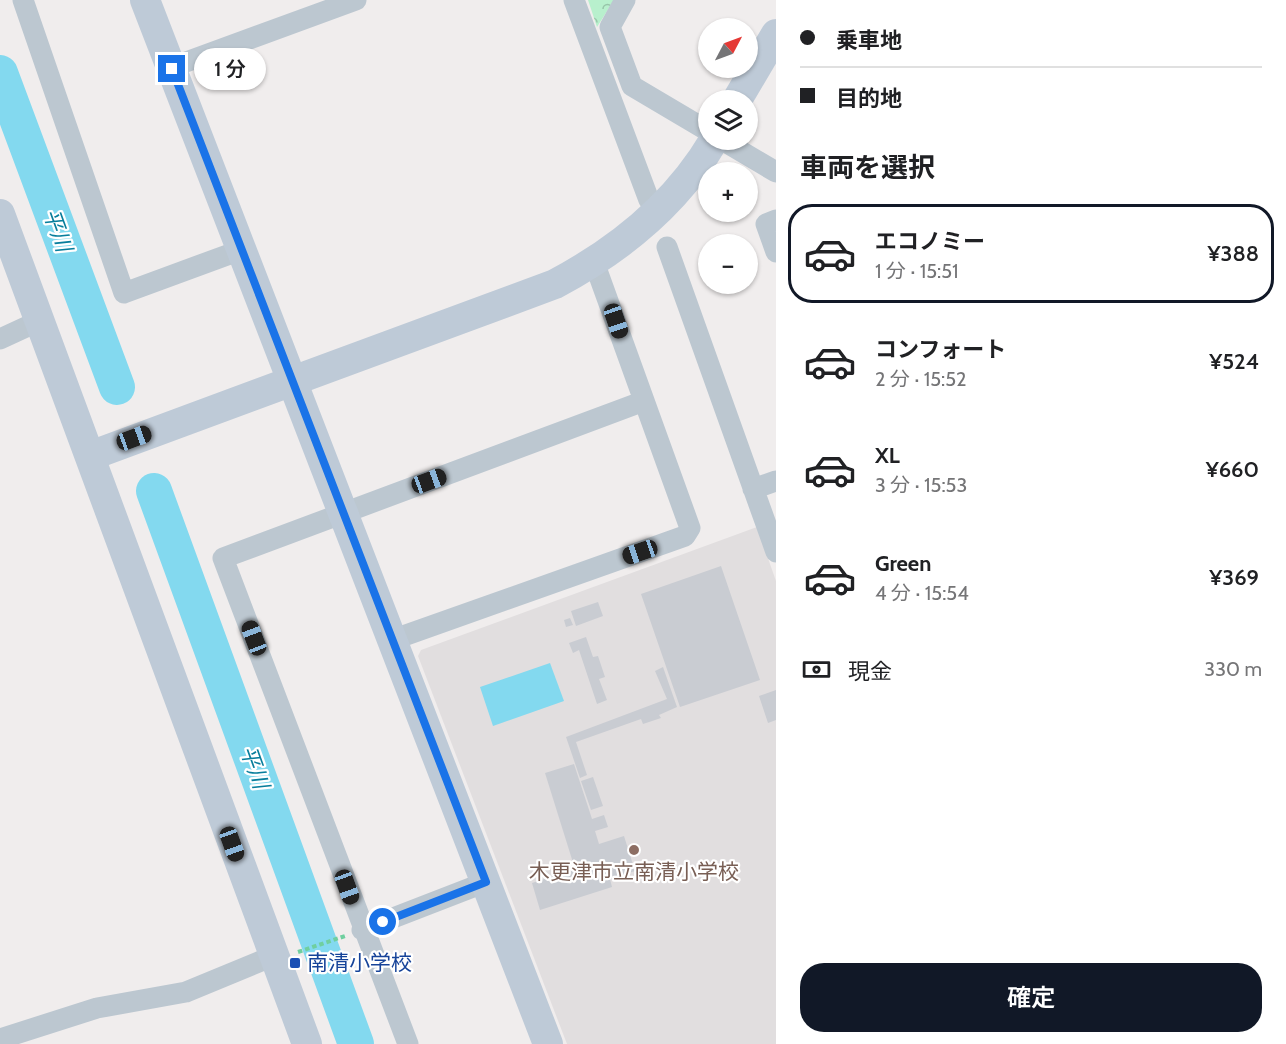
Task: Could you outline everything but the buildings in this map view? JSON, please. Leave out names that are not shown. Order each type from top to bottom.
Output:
[{"type":"street","points":[[23,0],[124,293],[241,250]]},
{"type":"street","points":[[186,62],[356,0]]},
{"type":"street","points":[[574,0],[649,200]]},
{"type":"street","points":[[625,0],[610,27],[632,86],[698,125]]},
{"type":"street","points":[[148,1],[241,250],[486,882],[546,1044]]},
{"type":"street","points":[[743,90],[776,34]]},
{"type":"street","points":[[90,456],[555,284],[619,246],[652,217],[686,180],[707,150]]},
{"type":"street","points":[[739,150],[776,172]]},
{"type":"street","points":[[0,214],[90,456],[285,955],[306,1044]]},
{"type":"street","points":[[776,220],[766,224],[776,252]]},
{"type":"street","points":[[667,247],[776,552]]},
{"type":"street","points":[[392,640],[685,536],[690,528],[594,262]]},
{"type":"street","points":[[0,339],[39,321]]},
{"type":"street","points":[[408,1044],[356,932],[285,717],[223,558],[644,401]]},
{"type":"street","points":[[753,489],[776,481]]},
{"type":"street","points":[[356,932],[486,882]]},
{"type":"street","points":[[0,1039],[97,1008],[186,992],[285,955]]},
{"type":"path","points":[[285,955],[356,932]]},
{"type":"shaded area","name":"木更津市立南清小学校","points":[[757,527],[776,581],[776,1044],[567,1044],[418,656],[421,650]]},
{"type":"green space","points":[[588,0],[614,0],[597,27]]},
{"type":"water","points":[[550,663],[564,701],[493,726],[480,687]]},
{"type":"waterway","name":"平川","points":[[0,73],[117,387]]},
{"type":"waterway","name":"平川","points":[[154,491],[356,1044]]},
{"type":"place","name":"木更津市立南清小学校","points":[[634,850]]},
{"type":"place","name":"南清小学校","points":[[295,963]]},
{"type":"route","points":[[172,69],[486,882],[383,922]]}]
